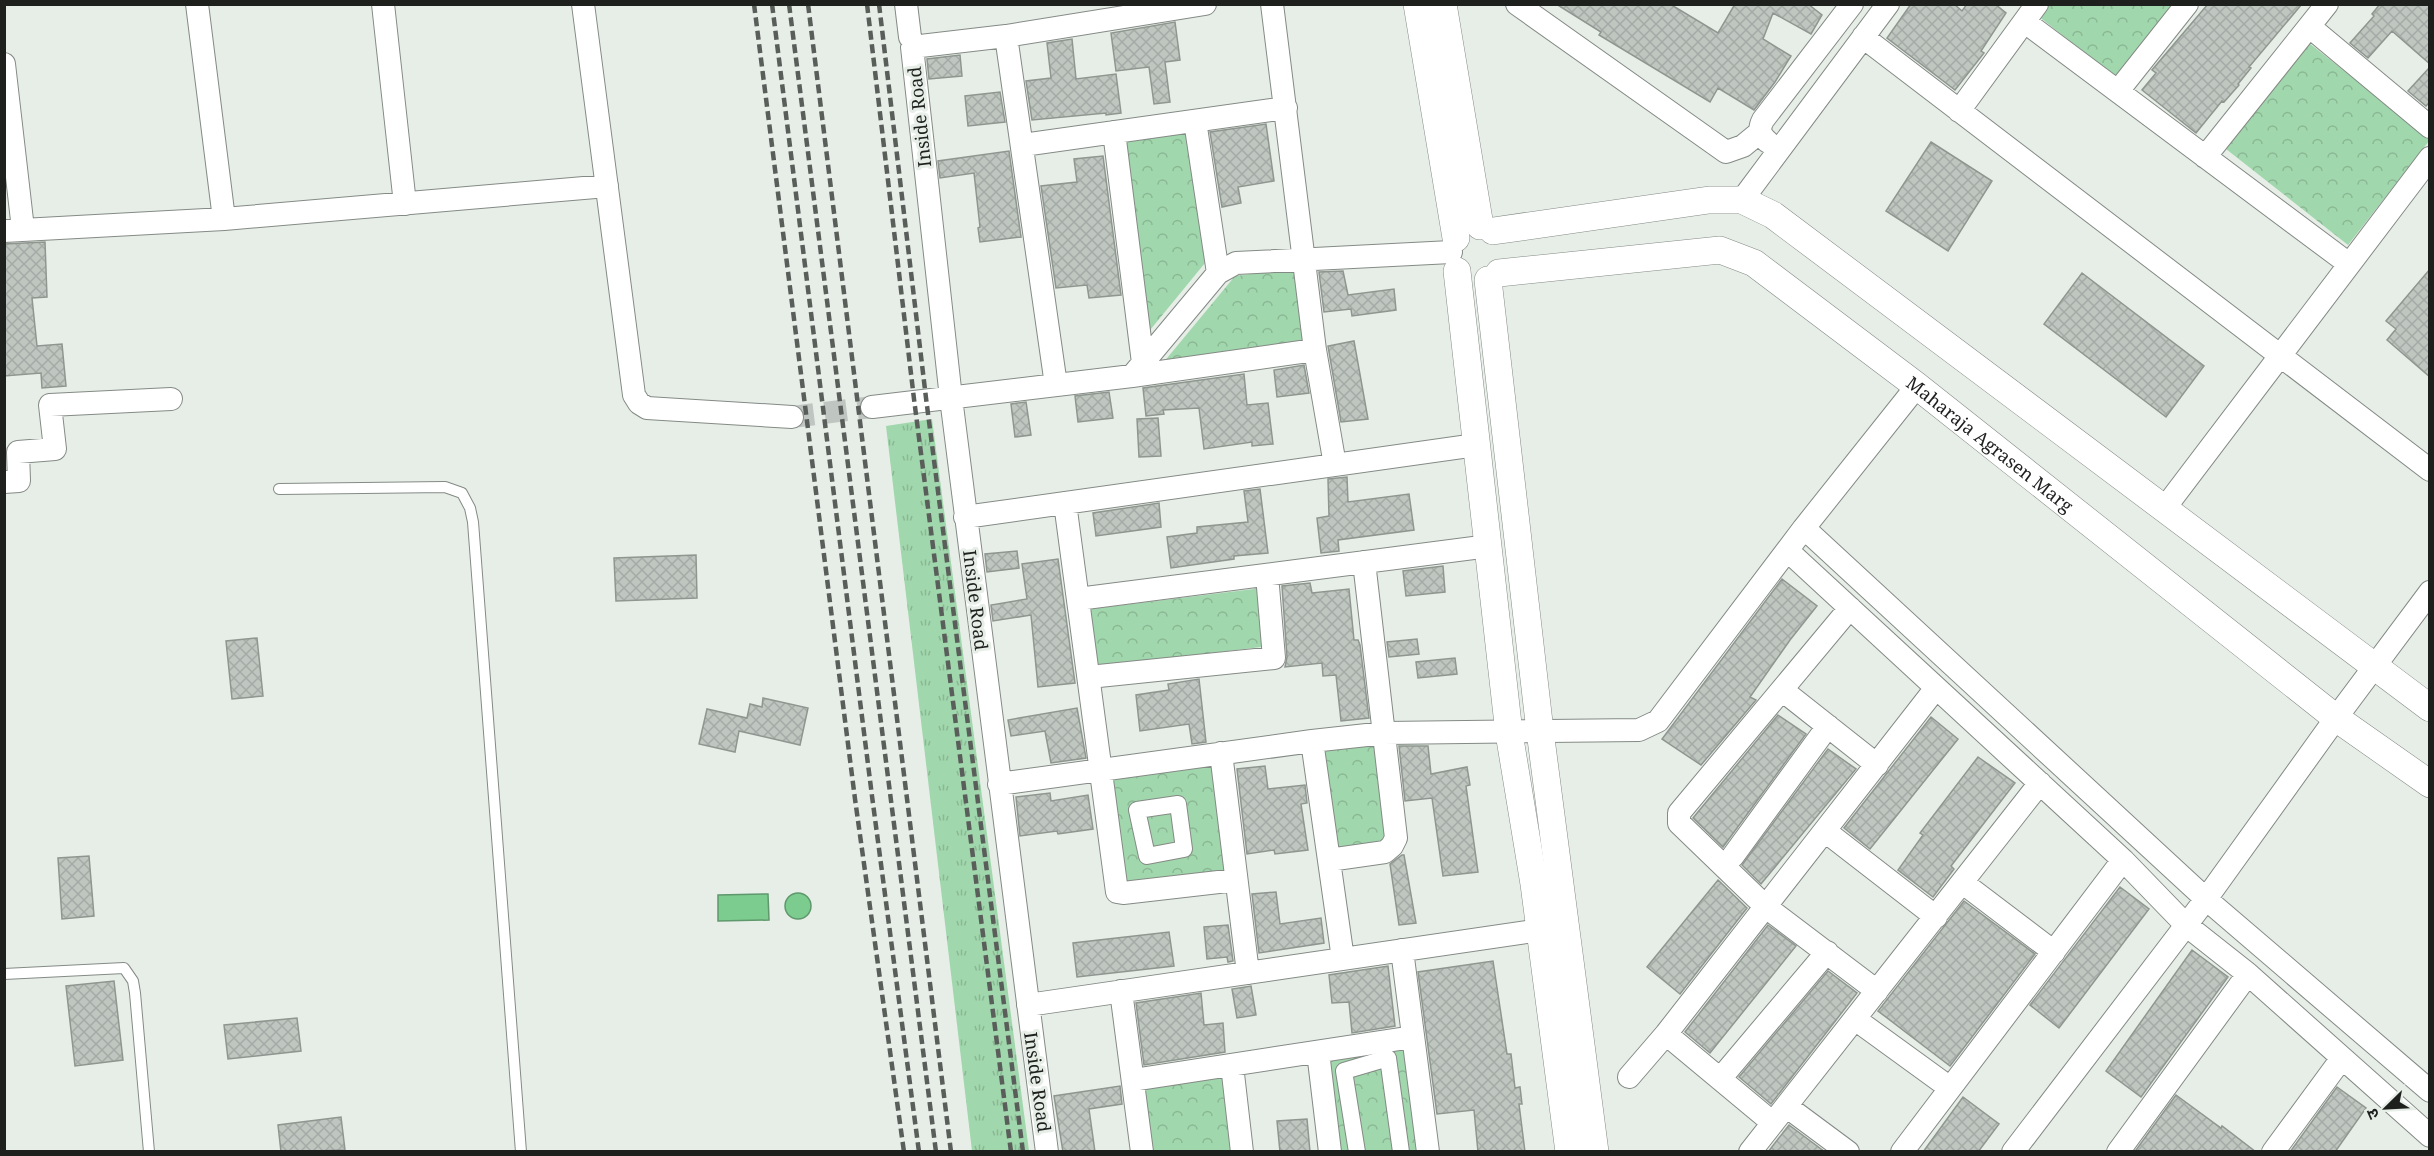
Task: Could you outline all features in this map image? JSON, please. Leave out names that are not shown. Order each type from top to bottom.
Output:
[{"type":"street","points":[[197,4],[224,219]]},
{"type":"street","points":[[383,4],[405,204]]},
{"type":"street","points":[[583,4],[634,395],[639,404],[647,408],[792,417]]},
{"type":"street","name":"Inside Road","points":[[906,4],[965,517],[1047,1152]]},
{"type":"street","points":[[911,42],[1006,36],[1205,4]]},
{"type":"street","points":[[1272,4],[1316,350],[1335,465]]},
{"type":"street","points":[[1417,4],[1455,254],[1509,733],[1546,882],[1595,1152]]},
{"type":"street","points":[[1443,4],[1486,229],[1501,238],[1506,256],[1493,276],[1540,730],[1546,882],[1540,930],[1569,1152]]},
{"type":"street","points":[[1517,4],[1726,152],[1735,151],[1760,132]]},
{"type":"street","points":[[1778,151],[1761,136],[1759,128],[1763,120],[1852,4]]},
{"type":"street","points":[[1742,200],[1888,4]]},
{"type":"street","points":[[2118,91],[2187,4]]},
{"type":"street","points":[[2205,157],[2327,4]]},
{"type":"street","points":[[1959,111],[2031,13],[2118,91],[2349,264]]},
{"type":"street","points":[[2310,27],[2430,127]]},
{"type":"street","points":[[1006,36],[1056,385]]},
{"type":"street","points":[[1863,37],[2430,470]]},
{"type":"street","points":[[4,64],[14,230],[224,219],[607,186]]},
{"type":"street","points":[[1023,145],[1286,108]]},
{"type":"street","points":[[1195,121],[1218,273]]},
{"type":"street","points":[[1113,132],[1137,369]]},
{"type":"street","points":[[2164,509],[2430,158]]},
{"type":"street","points":[[1493,276],[1473,281],[1464,278],[1455,254],[1469,228],[1486,229],[1709,200],[1742,200],[1773,215],[2430,708]]},
{"type":"street","name":"Maharaja Agrasen Marg","points":[[1493,276],[1720,250],[1754,263],[1917,386],[2336,718],[2430,784]]},
{"type":"street","points":[[1137,369],[1218,273],[1236,263],[1304,258],[1455,254]]},
{"type":"street","points":[[872,407],[1056,385],[1137,369],[1316,350]]},
{"type":"street","points":[[999,784],[1385,733],[1639,730],[1658,721],[1804,528],[1917,386]]},
{"type":"street","points":[[4,482],[19,481],[18,452],[55,449],[50,405],[171,399]]},
{"type":"street","points":[[965,517],[1476,445]]},
{"type":"street","points":[[1065,502],[1117,892],[1236,880]]},
{"type":"street","points":[[1804,528],[2206,899],[2430,1091]]},
{"type":"street","points":[[1078,599],[1489,546]]},
{"type":"street","points":[[1788,551],[2123,860],[2187,925],[2248,974],[2430,1136]]},
{"type":"street","points":[[1329,860],[1385,852],[1396,838],[1364,562]]},
{"type":"street","points":[[1089,677],[1274,658],[1267,575]]},
{"type":"street","points":[[2013,1152],[2187,925],[2430,592]]},
{"type":"street","points":[[1850,608],[1679,813],[1678,818],[1679,823],[1766,907],[1877,991]]},
{"type":"street","points":[[1629,1077],[1666,1034],[1936,688]]},
{"type":"street","points":[[1782,690],[1877,765]]},
{"type":"street","points":[[1733,856],[1828,726]]},
{"type":"street","points":[[1312,741],[1342,959]]},
{"type":"street","points":[[1221,753],[1248,973]]},
{"type":"street","points":[[1750,1152],[2040,783]]},
{"type":"street","points":[[1825,831],[1936,917]]},
{"type":"street","points":[[1902,1152],[2123,860]]},
{"type":"street","points":[[1962,883],[2054,952]]},
{"type":"street","points":[[1028,1005],[1540,930]]},
{"type":"street","points":[[1402,950],[1428,1152]]},
{"type":"street","points":[[1720,1079],[1827,952]]},
{"type":"street","points":[[2118,1152],[2248,974]]},
{"type":"street","points":[[1122,991],[1142,1152]]},
{"type":"street","points":[[1855,1019],[1950,1088]]},
{"type":"street","points":[[1666,1034],[1720,1079],[1837,1148]]},
{"type":"street","points":[[1133,1080],[1413,1037]]},
{"type":"street","points":[[1318,1052],[1330,1152]]},
{"type":"street","points":[[1357,1152],[1344,1071],[1388,1058],[1401,1152]]},
{"type":"street","points":[[2273,1152],[2342,1058]]},
{"type":"street","points":[[1232,1065],[1242,1152]]},
{"type":"lane","points":[[279,489],[445,487],[462,493],[470,508],[475,546],[521,1152]]},
{"type":"lane","points":[[4,974],[124,968],[133,981],[135,993],[149,1152]]},
{"type":"green space","points":[[2045,5],[2175,5],[2117,79],[2037,15]]},
{"type":"green space","points":[[2309,43],[2429,138],[2429,141],[2348,245],[2226,149]]},
{"type":"green space","points":[[1189,133],[1205,263],[1146,335],[1122,141]]},
{"type":"green space","points":[[1298,268],[1309,342],[1163,363],[1235,276]]},
{"type":"green space","points":[[932,419],[1029,1151],[972,1151],[886,426]]},
{"type":"green space","points":[[1262,588],[1269,646],[1089,668],[1082,610]]},
{"type":"green space","points":[[1382,740],[1394,843],[1334,851],[1321,748]]},
{"type":"green space","points":[[1212,765],[1225,873],[1120,886],[1107,777]]},
{"type":"green space","points":[[1407,1046],[1421,1151],[1339,1151],[1327,1056]]},
{"type":"green space","points":[[1224,1074],[1234,1151],[1151,1151],[1142,1085]]},
{"type":"shaded area","points":[[798,893],[807,897],[811,906],[807,915],[798,919],[789,915],[785,906],[789,897]]},
{"type":"shaded area","points":[[768,894],[769,920],[718,921],[718,895]]},
{"type":"building","points":[[1556,4],[1670,4],[1718,33],[1735,4],[1808,4],[1822,15],[1811,34],[1773,13],[1763,39],[1791,56],[1754,110],[1718,88],[1710,102],[1599,35],[1601,32]]},
{"type":"building","points":[[1911,4],[1954,4],[1962,11],[1967,4],[1995,4],[2006,13],[1981,51],[1984,53],[1955,90],[1887,38]]},
{"type":"building","points":[[2208,4],[2302,4],[2249,67],[2251,68],[2239,85],[2224,102],[2222,101],[2196,133],[2142,90],[2156,73],[2152,70]]},
{"type":"building","points":[[2380,4],[2430,4],[2430,64],[2392,31],[2368,58],[2350,43],[2374,16],[2372,14]]},
{"type":"building","points":[[1175,22],[1180,60],[1165,62],[1170,102],[1154,104],[1149,67],[1116,71],[1111,33]]},
{"type":"building","points":[[1072,39],[1076,79],[1116,74],[1121,113],[1032,120],[1026,81],[1051,78],[1047,43]]},
{"type":"building","points":[[960,55],[962,76],[929,79],[927,59]]},
{"type":"building","points":[[2430,67],[2430,102],[2426,106],[2408,91]]},
{"type":"building","points":[[1000,92],[1005,122],[968,126],[965,96]]},
{"type":"building","points":[[1266,124],[1274,181],[1238,187],[1241,203],[1222,207],[1210,132]]},
{"type":"building","points":[[1931,142],[1992,181],[1948,251],[1886,211]]},
{"type":"building","points":[[1009,151],[1021,237],[980,242],[974,173],[940,178],[938,161]]},
{"type":"building","points":[[1103,156],[1121,295],[1089,298],[1087,285],[1056,288],[1041,186],[1077,182],[1074,159]]},
{"type":"building","points":[[45,242],[47,297],[32,298],[37,346],[62,344],[66,386],[42,388],[41,373],[4,376],[4,244]]},
{"type":"building","points":[[2430,269],[2430,377],[2387,340],[2396,329],[2386,321]]},
{"type":"building","points":[[1343,271],[1348,295],[1394,289],[1396,310],[1352,316],[1351,309],[1324,312],[1319,272]]},
{"type":"building","points":[[2082,273],[2204,366],[2166,417],[2044,324]]},
{"type":"building","points":[[1354,341],[1368,419],[1341,422],[1328,346]]},
{"type":"building","points":[[1304,365],[1309,393],[1277,397],[1274,370]]},
{"type":"building","points":[[1244,374],[1247,405],[1268,403],[1273,444],[1252,446],[1252,442],[1204,449],[1199,408],[1163,410],[1164,414],[1146,416],[1143,388]]},
{"type":"building","points":[[1109,392],[1113,418],[1078,422],[1075,396]]},
{"type":"building","points":[[1026,402],[1031,435],[1015,437],[1011,404]]},
{"type":"building","points":[[1158,418],[1161,456],[1139,457],[1137,419]]},
{"type":"building","points":[[1347,477],[1348,502],[1409,494],[1414,530],[1338,540],[1339,551],[1321,553],[1317,518],[1329,516],[1328,479]]},
{"type":"building","points":[[1260,489],[1268,553],[1234,556],[1234,559],[1171,568],[1167,537],[1197,533],[1197,527],[1248,522],[1244,491]]},
{"type":"building","points":[[1159,503],[1161,527],[1096,536],[1093,513]]},
{"type":"building","points":[[1017,551],[1019,568],[987,572],[985,554]]},
{"type":"building","points":[[696,555],[697,598],[616,601],[614,558]]},
{"type":"building","points":[[1058,559],[1075,683],[1038,687],[1031,615],[993,621],[991,605],[1027,599],[1022,564]]},
{"type":"building","points":[[1443,566],[1445,592],[1406,596],[1403,571]]},
{"type":"building","points":[[1782,579],[1817,606],[1750,697],[1756,700],[1701,765],[1662,739]]},
{"type":"building","points":[[1310,583],[1312,593],[1349,589],[1354,640],[1358,640],[1360,645],[1369,718],[1341,721],[1336,675],[1323,676],[1322,663],[1285,667],[1287,657],[1282,586]]},
{"type":"building","points":[[257,638],[263,696],[232,699],[226,641]]},
{"type":"building","points":[[1417,639],[1419,654],[1389,657],[1387,642]]},
{"type":"building","points":[[1455,658],[1457,674],[1418,678],[1416,662]]},
{"type":"building","points":[[1199,679],[1206,742],[1192,744],[1189,724],[1140,731],[1136,695],[1169,690],[1168,684]]},
{"type":"building","points":[[763,698],[808,708],[800,745],[739,731],[735,752],[699,744],[707,709],[747,718],[750,704],[762,707]]},
{"type":"building","points":[[1077,708],[1086,758],[1051,763],[1045,731],[1011,736],[1008,720]]},
{"type":"building","points":[[1778,715],[1806,734],[1723,847],[1693,818]]},
{"type":"building","points":[[1931,717],[1958,739],[1870,849],[1844,828]]},
{"type":"building","points":[[1399,746],[1428,746],[1431,774],[1467,767],[1470,785],[1466,786],[1478,872],[1443,876],[1432,798],[1405,801]]},
{"type":"building","points":[[1828,749],[1856,769],[1761,884],[1742,865]]},
{"type":"building","points":[[1978,757],[2015,783],[1951,866],[1954,869],[1933,897],[1898,870],[1923,835],[1920,833]]},
{"type":"building","points":[[1265,766],[1268,789],[1305,785],[1307,803],[1301,804],[1308,850],[1275,854],[1274,850],[1247,854],[1237,769]]},
{"type":"building","points":[[1050,793],[1051,801],[1088,795],[1093,829],[1020,836],[1016,797]]},
{"type":"building","points":[[1404,855],[1416,923],[1399,925],[1390,864]]},
{"type":"building","points":[[89,856],[94,916],[62,919],[58,858]]},
{"type":"building","points":[[1718,880],[1747,908],[1680,994],[1647,967]]},
{"type":"building","points":[[2120,887],[2149,909],[2059,1028],[2030,1005]]},
{"type":"building","points":[[1276,892],[1280,924],[1321,918],[1324,943],[1259,953],[1252,894]]},
{"type":"building","points":[[1964,901],[2035,954],[1950,1066],[1878,1011]]},
{"type":"building","points":[[1228,925],[1233,961],[1228,962],[1227,957],[1207,959],[1204,927]]},
{"type":"building","points":[[1768,925],[1796,946],[1710,1053],[1685,1032]]},
{"type":"building","points":[[1169,932],[1174,966],[1077,977],[1073,943]]},
{"type":"building","points":[[2192,950],[2228,977],[2141,1097],[2106,1071]]},
{"type":"building","points":[[1493,961],[1507,1054],[1511,1054],[1515,1088],[1520,1087],[1522,1104],[1519,1104],[1525,1152],[1478,1152],[1474,1110],[1437,1114],[1418,972]]},
{"type":"building","points":[[1388,966],[1395,1026],[1352,1033],[1349,1002],[1332,1003],[1329,975]]},
{"type":"building","points":[[1828,971],[1857,993],[1771,1104],[1739,1077]]},
{"type":"building","points":[[114,981],[123,1060],[75,1066],[66,986]]},
{"type":"building","points":[[1251,986],[1256,1015],[1237,1018],[1232,989]]},
{"type":"building","points":[[1201,993],[1204,1025],[1223,1023],[1225,1052],[1144,1065],[1136,1003]]},
{"type":"building","points":[[297,1018],[301,1051],[228,1059],[224,1025]]},
{"type":"building","points":[[1120,1086],[1122,1104],[1089,1109],[1095,1152],[1063,1152],[1054,1096]]},
{"type":"building","points":[[2337,1087],[2366,1108],[2335,1152],[2290,1152]]},
{"type":"building","points":[[2176,1095],[2256,1152],[2139,1152],[2136,1150]]},
{"type":"building","points":[[1963,1097],[1999,1124],[1978,1152],[1923,1152]]},
{"type":"building","points":[[341,1117],[345,1150],[281,1152],[278,1125]]},
{"type":"building","points":[[1307,1119],[1310,1152],[1280,1152],[1277,1121]]},
{"type":"building","points":[[1789,1125],[1825,1152],[1768,1152]]},
{"type":"tunnel","points":[[792,417],[872,407]]},
{"type":"railway","points":[[754,4],[855,799],[904,1152]]},
{"type":"railway","points":[[772,4],[919,1152]]},
{"type":"railway","points":[[789,4],[936,1152]]},
{"type":"railway","points":[[808,4],[951,1152]]},
{"type":"railway","points":[[867,4],[914,399],[1011,1152]]},
{"type":"railway","points":[[879,4],[926,398],[1023,1152]]}]
